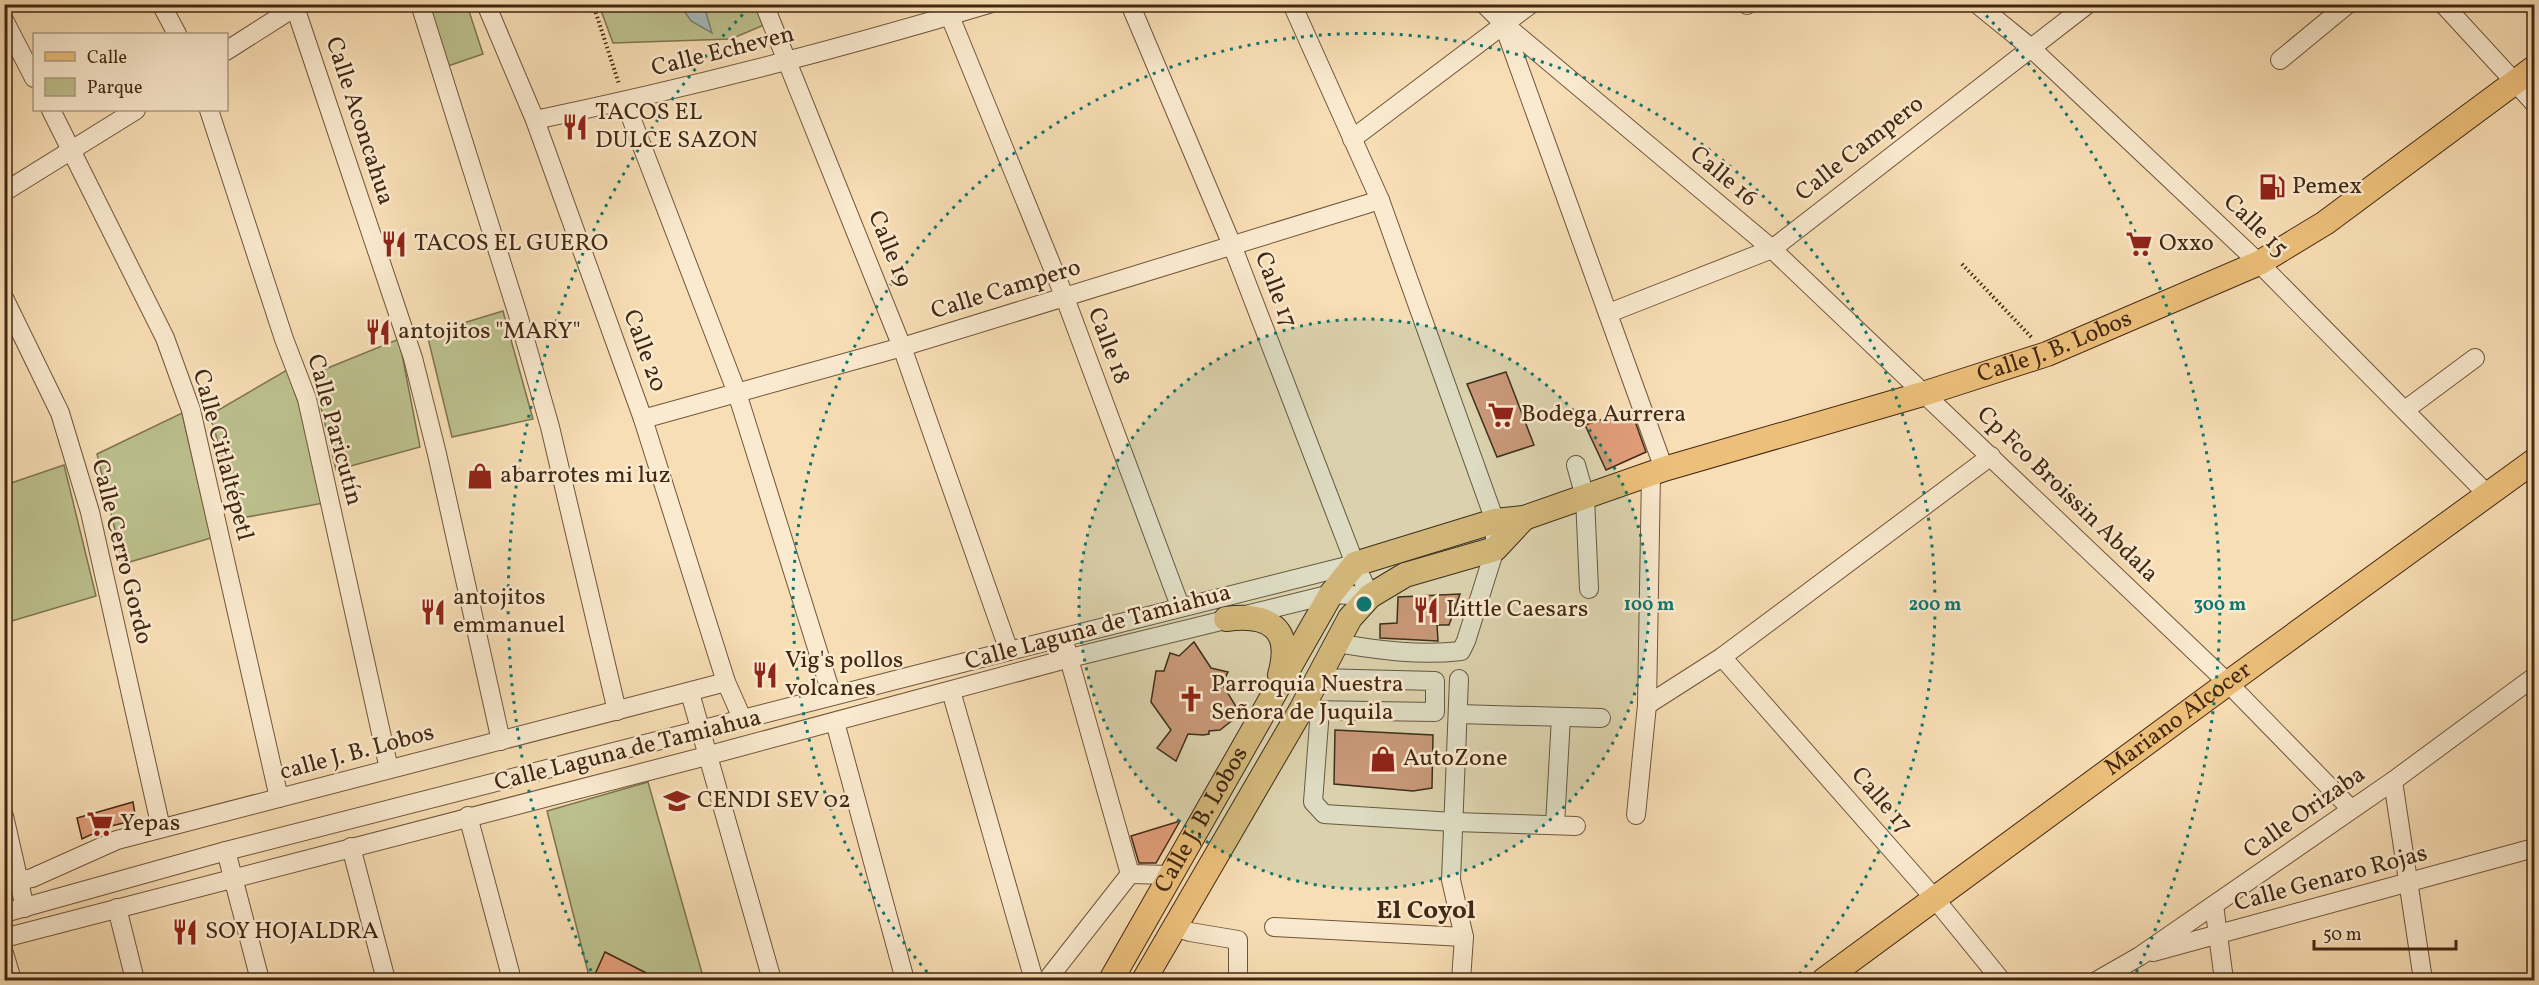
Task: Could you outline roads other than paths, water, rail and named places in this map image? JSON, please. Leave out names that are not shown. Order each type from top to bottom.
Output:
[{"type":"main road","name":"Calle J. B. Lobos","points":[[1111,981],[1331,594],[1355,564],[1494,521],[1524,518],[1657,471],[1926,393],[2047,354],[2259,263],[2325,222],[2535,68]]},
{"type":"main road","name":"Mariano Alcocer","points":[[1824,981],[2228,683],[2535,461]]},
{"type":"main road","name":"Calle J. B. Lobos","points":[[1144,981],[1310,710],[1317,678],[1350,618],[1370,596],[1405,575],[1495,549],[1524,518]]},
{"type":"main road","points":[[1226,619],[1238,617],[1257,619],[1270,623],[1278,629],[1283,639],[1284,651],[1274,694]]},
{"type":"street","points":[[161,4],[176,33]]},
{"type":"street","points":[[420,4],[518,315],[550,427],[617,711]]},
{"type":"street","name":"Calle 20","points":[[486,4],[536,120],[643,419],[726,682],[742,718]]},
{"type":"street","name":"Calle 19","points":[[764,4],[902,347],[1009,651]]},
{"type":"street","name":"Calle Echeven","points":[[536,120],[625,102],[787,61],[947,10],[989,4]]},
{"type":"street","name":"Calle 17","points":[[1130,4],[1232,245],[1355,564],[1370,596]]},
{"type":"street","points":[[1292,4],[1380,200],[1494,521],[1495,549],[1461,651],[1384,651],[1336,643]]},
{"type":"street","name":"Calle 16","points":[[1484,4],[1503,24],[1772,249],[1926,393]]},
{"type":"street","points":[[1352,139],[1531,4]]},
{"type":"street","name":"Calle 15","points":[[1977,4],[2030,47],[2259,263],[2487,494]]},
{"type":"street","name":"Calle Campero","points":[[1609,313],[1772,249],[2088,4]]},
{"type":"street","points":[[2280,60],[2348,4]]},
{"type":"street","points":[[2443,4],[2535,102]]},
{"type":"street","points":[[228,50],[296,5]]},
{"type":"street","name":"Calle Aconcahua","points":[[296,5],[413,358],[437,454],[501,741]]},
{"type":"street","name":"Calle 18","points":[[947,10],[1065,298],[1180,606]]},
{"type":"street","points":[[4,20],[33,76]]},
{"type":"street","points":[[1503,24],[1609,313],[1657,471],[1647,705],[1636,814]]},
{"type":"street","points":[[625,102],[736,393],[832,696]]},
{"type":"street","name":"Calle Citlaltépetl","points":[[52,111],[165,338],[190,410],[279,798]]},
{"type":"street","points":[[4,192],[72,152],[134,111]]},
{"type":"street","name":"Calle Paricutín","points":[[209,111],[284,339],[307,399],[389,769]]},
{"type":"street","name":"Calle Campero","points":[[643,419],[902,347],[1380,200]]},
{"type":"street","name":"Calle Cerro Gordo","points":[[4,298],[60,413],[90,512],[161,828]]},
{"type":"street","points":[[2405,410],[2475,358]]},
{"type":"street","name":"Cp Fco Broissin Abdala","points":[[1926,393],[2228,683],[2352,809]]},
{"type":"street","points":[[1647,705],[1722,657],[1991,456]]},
{"type":"street","points":[[1576,465],[1585,497],[1589,589]]},
{"type":"street","name":"Calle Laguna de Tamiahua","points":[[4,913],[226,851],[742,718],[1064,639],[1180,606],[1355,564]]},
{"type":"street","name":"Calle Laguna de Tamiahua","points":[[4,938],[835,722],[1070,658],[1331,594],[1370,596]]},
{"type":"street","points":[[1064,639],[1130,874]]},
{"type":"street","name":"Calle 17","points":[[1722,657],[1935,899],[2001,981]]},
{"type":"street","name":"Calle Orizaba","points":[[2098,981],[2140,956],[2393,781],[2535,677]]},
{"type":"street","points":[[1317,678],[1435,681],[1435,712],[1310,710],[1313,802],[1324,814],[1454,822],[1576,826]]},
{"type":"street","points":[[1459,679],[1451,880],[1464,937],[1461,981]]},
{"type":"street","name":"calle J. B. Lobos","points":[[11,883],[32,878],[117,840],[726,682]]},
{"type":"street","points":[[951,691],[1034,981]]},
{"type":"street","points":[[690,693],[772,981]]},
{"type":"street","points":[[1458,714],[1601,718]]},
{"type":"street","points":[[1555,825],[1561,717]]},
{"type":"street","points":[[835,722],[905,981]]},
{"type":"street","points":[[2393,781],[2423,981]]},
{"type":"street","points":[[4,816],[11,883],[25,908]]},
{"type":"street","points":[[468,816],[512,981]]},
{"type":"street","points":[[351,847],[386,981]]},
{"type":"street","name":"Calle Genaro Rojas","points":[[2140,956],[2535,848]]},
{"type":"street","points":[[226,851],[260,981]]},
{"type":"street","points":[[1130,874],[1171,874]]},
{"type":"street","points":[[1047,981],[1130,874]]},
{"type":"street","points":[[2214,905],[2224,981]]},
{"type":"street","points":[[117,908],[135,981]]},
{"type":"street","points":[[1175,927],[1190,932],[1238,940],[1239,981]]},
{"type":"street","points":[[1274,927],[1464,937]]},
{"type":"street","points":[[4,953],[12,981]]},
{"type":"place","name":"TACOS EL DULCE SAZON","points":[[575,127]]},
{"type":"place","name":"Pemex","points":[[2272,187]]},
{"type":"place","name":"TACOS EL GUERO","points":[[394,244]]},
{"type":"place","name":"Oxxo","points":[[2139,244]]},
{"type":"place","name":"antojitos \"MARY\"","points":[[378,332]]},
{"type":"place","name":"Bodega Aurrera","points":[[1501,415]]},
{"type":"place","name":"abarrotes mi luz","points":[[480,476]]},
{"type":"place","name":"Little Caesars","points":[[1426,610]]},
{"type":"place","name":"antojitos emmanuel","points":[[433,612]]},
{"type":"place","name":"Vig's pollos volcanes","points":[[765,675]]},
{"type":"place","name":"Parroquia Nuestra Señora de Juquila","points":[[1191,699]]},
{"type":"place","name":"AutoZone","points":[[1383,759]]},
{"type":"place","name":"CENDI SEV 02","points":[[677,801]]},
{"type":"place","name":"Yepas","points":[[100,824]]},
{"type":"place","name":"SOY HOJALDRA","points":[[185,932]]},
{"type":"district","name":"El Coyol","points":[[1426,911]]}]
